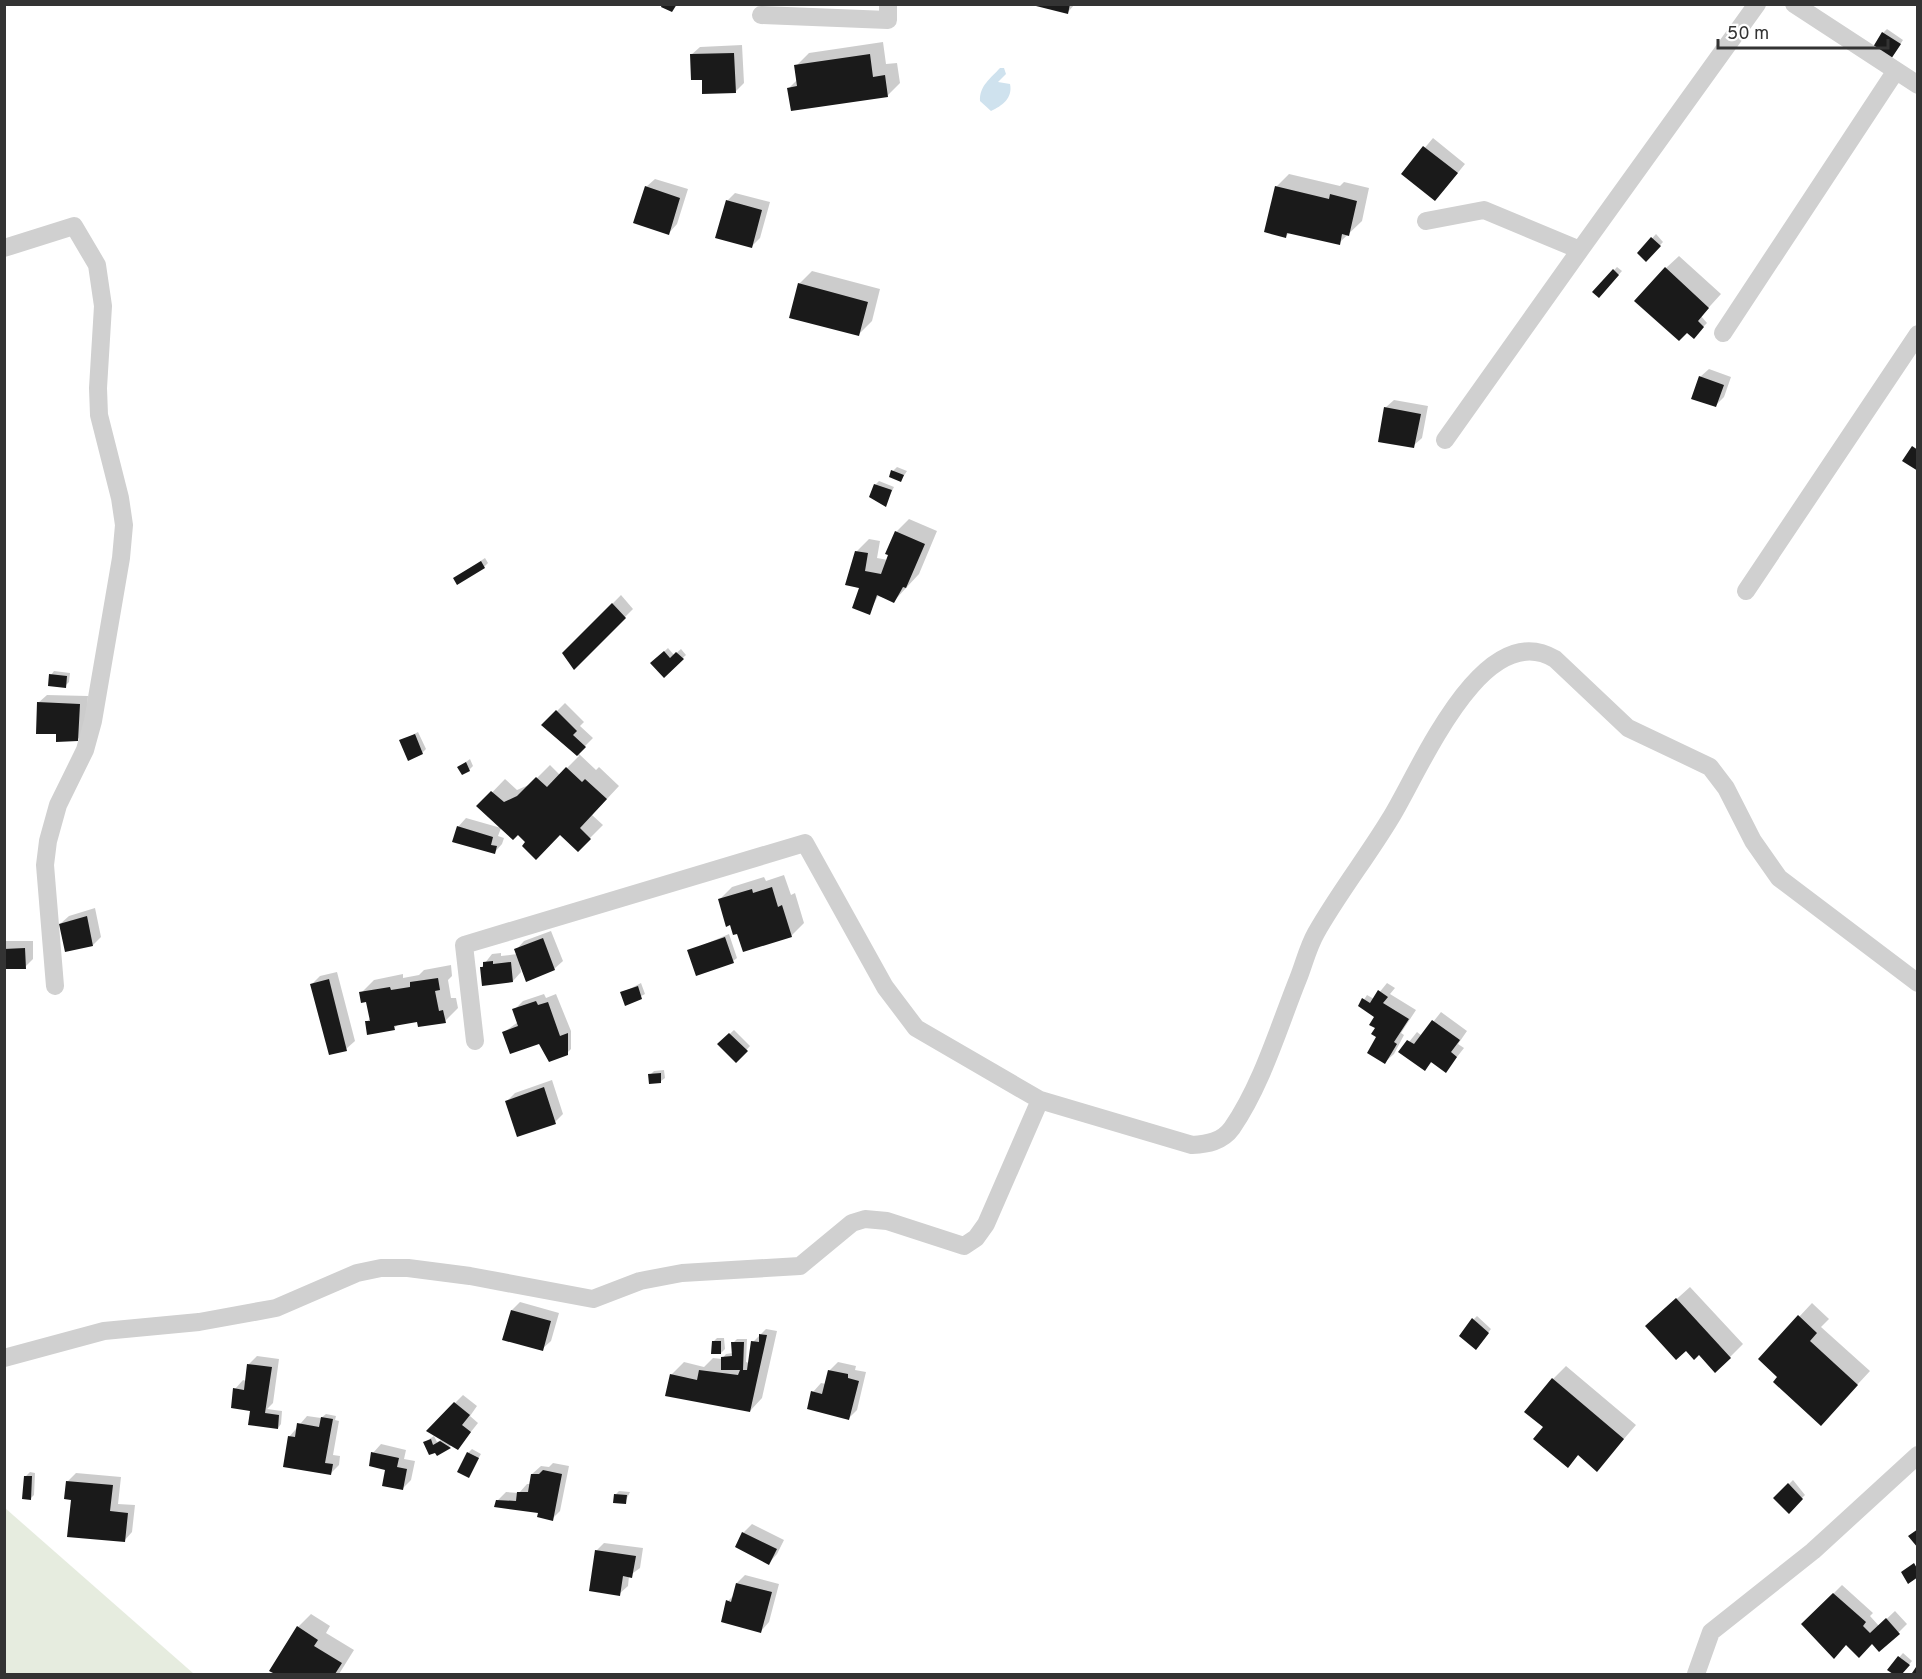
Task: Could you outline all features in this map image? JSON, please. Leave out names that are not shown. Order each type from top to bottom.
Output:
[{"type":"street","points":[[761,15],[888,20],[888,4]]},
{"type":"street","points":[[1445,440],[1757,4]]},
{"type":"street","points":[[1794,4],[1917,85]]},
{"type":"street","points":[[1723,333],[1895,72]]},
{"type":"street","points":[[1426,221],[1484,210],[1580,249]]},
{"type":"street","points":[[4,248],[74,226],[97,265],[104,306],[98,388],[99,415],[120,498],[123,525],[122,558],[93,721],[85,750],[58,805],[48,841],[45,865],[55,986]]},
{"type":"street","points":[[1746,591],[1917,334]]},
{"type":"street","points":[[474,1041],[464,945],[806,843],[885,987],[916,1028],[1040,1100],[1192,1145],[1214,1143],[1231,1130],[1262,1070],[1316,934],[1391,817],[1446,719],[1471,686],[1494,665],[1508,656],[1527,650],[1543,652],[1556,659],[1628,728],[1710,767],[1726,788],[1753,841],[1779,878],[1917,982]]},
{"type":"street","points":[[4,1358],[104,1331],[199,1322],[276,1308],[357,1273],[381,1268],[408,1268],[470,1276],[593,1299],[640,1281],[682,1273],[800,1266],[852,1223],[866,1219],[887,1221],[964,1246],[976,1238],[986,1224],[1040,1100]]},
{"type":"street","points":[[1696,1674],[1711,1632],[1813,1551],[1917,1455]]},
{"type":"shaded area","points":[[5,1508],[194,1674],[5,1674]]},
{"type":"water","points":[[1000,68],[1004,68],[1006,74],[998,82],[1010,84],[1010,93],[1003,104],[991,111],[980,101],[981,91]]},
{"type":"building","points":[[662,4],[677,4],[672,12],[661,7]]},
{"type":"building","points":[[1028,4],[1070,4],[1068,14]]},
{"type":"building","points":[[1882,32],[1901,44],[1891,59],[1873,47]]},
{"type":"building","points":[[734,53],[736,93],[702,94],[702,80],[691,80],[690,54]]},
{"type":"building","points":[[870,54],[873,77],[885,75],[888,97],[791,111],[787,88],[797,86],[794,65]]},
{"type":"building","points":[[1423,146],[1458,173],[1435,201],[1401,174]]},
{"type":"building","points":[[645,186],[680,198],[669,235],[633,223]]},
{"type":"building","points":[[1275,186],[1329,199],[1330,194],[1357,201],[1349,236],[1342,234],[1340,245],[1287,233],[1286,238],[1264,232]]},
{"type":"building","points":[[726,200],[762,210],[752,248],[715,238]]},
{"type":"building","points":[[1651,237],[1661,246],[1646,262],[1637,253]]},
{"type":"building","points":[[1665,267],[1709,308],[1698,321],[1704,327],[1694,339],[1687,333],[1679,341],[1634,301]]},
{"type":"building","points":[[1613,269],[1619,275],[1599,298],[1592,292]]},
{"type":"building","points":[[798,283],[868,302],[859,336],[789,318]]},
{"type":"building","points":[[1699,376],[1724,385],[1716,407],[1691,399]]},
{"type":"building","points":[[1384,407],[1421,414],[1414,448],[1378,442]]},
{"type":"building","points":[[1912,446],[1918,450],[1918,471],[1902,461]]},
{"type":"building","points":[[891,470],[904,475],[901,482],[889,477]]},
{"type":"building","points":[[874,484],[892,490],[886,507],[869,497]]},
{"type":"building","points":[[895,531],[925,544],[906,588],[903,587],[894,603],[877,595],[870,615],[852,608],[859,588],[845,585],[855,551],[868,553],[865,571],[881,574],[888,555],[885,554]]},
{"type":"building","points":[[481,561],[485,568],[457,585],[453,578]]},
{"type":"building","points":[[612,603],[626,618],[574,670],[562,653]]},
{"type":"building","points":[[664,651],[670,658],[676,652],[684,659],[664,678],[650,663]]},
{"type":"building","points":[[49,674],[67,676],[66,688],[48,686]]},
{"type":"building","points":[[37,702],[80,704],[78,741],[56,742],[56,734],[36,734]]},
{"type":"building","points":[[556,710],[577,731],[573,735],[586,747],[577,756],[541,725]]},
{"type":"building","points":[[415,734],[423,754],[408,761],[399,740]]},
{"type":"building","points":[[466,762],[470,771],[462,775],[457,767]]},
{"type":"building","points":[[566,767],[582,782],[585,779],[607,799],[580,828],[591,839],[578,852],[560,835],[536,860],[522,846],[525,842],[518,835],[513,840],[476,806],[491,791],[504,802],[517,796],[536,777],[547,787]]},
{"type":"building","points":[[457,826],[493,837],[491,845],[497,846],[495,854],[452,842]]},
{"type":"building","points":[[772,887],[778,907],[782,905],[792,937],[743,952],[737,934],[733,935],[730,925],[726,927],[718,899],[752,889],[753,893]]},
{"type":"building","points":[[87,916],[93,946],[65,952],[59,924]]},
{"type":"building","points":[[725,937],[734,963],[696,976],[687,950]]},
{"type":"building","points":[[543,938],[555,970],[526,982],[514,949]]},
{"type":"building","points":[[25,948],[26,969],[4,969],[4,949]]},
{"type":"building","points":[[493,961],[493,964],[511,962],[513,982],[482,986],[480,967],[483,967],[483,962]]},
{"type":"building","points":[[438,978],[440,990],[435,991],[439,1011],[443,1010],[446,1023],[418,1027],[417,1022],[394,1026],[395,1030],[367,1035],[365,1021],[370,1021],[366,1002],[361,1003],[359,992],[390,987],[391,990],[410,987],[410,982]]},
{"type":"building","points":[[329,979],[347,1051],[329,1055],[310,984]]},
{"type":"building","points":[[638,986],[642,999],[625,1006],[620,992]]},
{"type":"building","points":[[1378,990],[1388,997],[1383,1003],[1409,1019],[1394,1042],[1397,1044],[1385,1064],[1367,1053],[1376,1037],[1371,1034],[1375,1028],[1369,1025],[1374,1017],[1358,1006],[1362,998],[1370,1003]]},
{"type":"building","points":[[536,1001],[538,1005],[548,1002],[560,1036],[568,1033],[568,1055],[549,1062],[539,1044],[510,1054],[502,1032],[518,1026],[512,1009]]},
{"type":"building","points":[[1432,1020],[1460,1040],[1451,1052],[1457,1057],[1446,1073],[1431,1062],[1425,1071],[1398,1052],[1407,1040],[1414,1044]]},
{"type":"building","points":[[729,1033],[748,1051],[736,1063],[717,1044]]},
{"type":"building","points":[[661,1073],[661,1083],[649,1084],[648,1074]]},
{"type":"building","points":[[544,1087],[556,1124],[517,1137],[505,1101]]},
{"type":"building","points":[[1676,1298],[1731,1358],[1715,1373],[1699,1355],[1694,1360],[1686,1351],[1676,1360],[1645,1326]]},
{"type":"building","points":[[511,1310],[551,1321],[543,1351],[502,1340]]},
{"type":"building","points":[[1798,1315],[1817,1333],[1810,1341],[1858,1385],[1821,1426],[1773,1382],[1777,1377],[1758,1359]]},
{"type":"building","points":[[1472,1318],[1489,1333],[1476,1350],[1459,1336]]},
{"type":"building","points":[[759,1334],[767,1335],[750,1412],[665,1396],[670,1374],[697,1380],[699,1370],[738,1375],[740,1370],[721,1370],[721,1357],[732,1356],[731,1342],[744,1342],[743,1370],[747,1370],[751,1341],[759,1342]]},
{"type":"building","points":[[712,1341],[721,1341],[721,1354],[711,1354]]},
{"type":"building","points":[[247,1364],[272,1367],[265,1413],[279,1415],[278,1429],[248,1425],[250,1411],[231,1408],[233,1388],[244,1390]]},
{"type":"building","points":[[828,1370],[848,1374],[848,1378],[859,1381],[849,1420],[807,1409],[811,1391],[822,1394]]},
{"type":"building","points":[[1552,1378],[1624,1439],[1597,1472],[1578,1455],[1568,1468],[1533,1439],[1543,1427],[1524,1412]]},
{"type":"building","points":[[454,1402],[470,1415],[462,1425],[471,1432],[458,1450],[426,1431]]},
{"type":"building","points":[[321,1417],[333,1419],[325,1463],[333,1464],[331,1475],[283,1467],[288,1436],[295,1437],[297,1423],[319,1427]]},
{"type":"building","points":[[431,1439],[433,1445],[440,1441],[451,1448],[437,1456],[435,1453],[429,1455],[423,1442]]},
{"type":"building","points":[[371,1452],[399,1458],[397,1467],[407,1469],[403,1490],[382,1486],[385,1470],[369,1466]]},
{"type":"building","points":[[467,1452],[479,1458],[469,1478],[457,1472]]},
{"type":"building","points":[[543,1470],[562,1474],[553,1521],[537,1517],[538,1513],[494,1507],[496,1500],[516,1501],[517,1492],[528,1492],[531,1474],[539,1474]]},
{"type":"building","points":[[24,1476],[32,1476],[31,1500],[22,1499]]},
{"type":"building","points":[[66,1481],[113,1485],[110,1511],[128,1513],[125,1542],[67,1537],[71,1500],[64,1499]]},
{"type":"building","points":[[1788,1483],[1803,1499],[1789,1514],[1773,1498]]},
{"type":"building","points":[[614,1494],[627,1495],[626,1504],[613,1503]]},
{"type":"building","points":[[1918,1529],[1918,1548],[1908,1536]]},
{"type":"building","points":[[742,1532],[777,1549],[769,1565],[735,1547]]},
{"type":"building","points":[[595,1550],[636,1556],[632,1578],[623,1576],[620,1596],[589,1591]]},
{"type":"building","points":[[1914,1563],[1918,1570],[1918,1577],[1908,1584],[1901,1572]]},
{"type":"building","points":[[736,1583],[772,1592],[761,1633],[721,1622],[726,1600],[731,1602]]},
{"type":"building","points":[[1833,1593],[1866,1622],[1863,1626],[1870,1633],[1886,1618],[1900,1634],[1879,1652],[1872,1644],[1859,1658],[1846,1645],[1834,1659],[1801,1624]]},
{"type":"building","points":[[297,1626],[318,1640],[314,1646],[342,1663],[335,1674],[275,1674],[269,1671]]},
{"type":"building","points":[[1898,1656],[1910,1665],[1902,1674],[1893,1674],[1887,1670]]},
{"type":"building","points":[[1918,1664],[1918,1674],[1913,1674],[1912,1673]]}]
